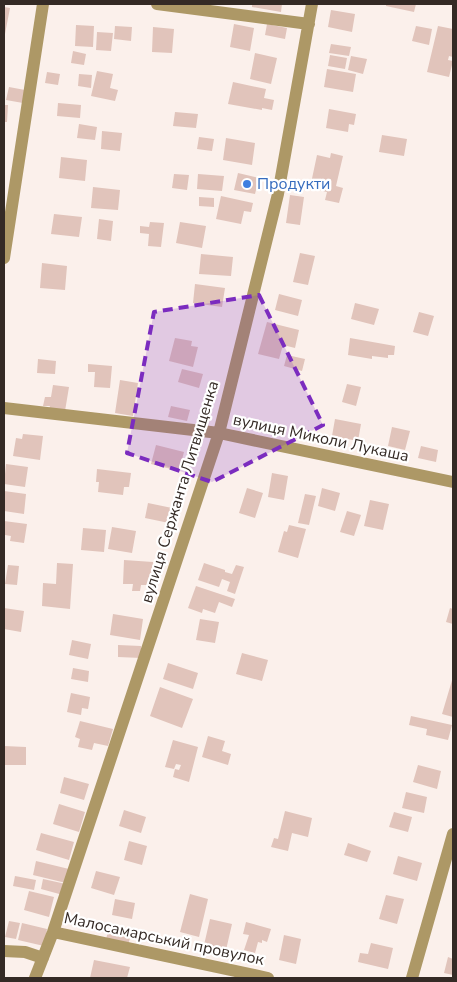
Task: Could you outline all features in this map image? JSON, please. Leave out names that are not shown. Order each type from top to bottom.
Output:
[{"type":"street","points":[[4,258],[43,4]]},
{"type":"street","points":[[157,4],[308,24]]},
{"type":"street","name":"вулиця Сержанта Литвищенка","points":[[35,978],[53,932],[219,433],[278,194],[312,4]]},
{"type":"street","name":"вулиця Миколи Лукаша","points":[[4,408],[219,433],[453,482]]},
{"type":"street","points":[[412,978],[453,834]]},
{"type":"street","name":"Малосамарський провулок","points":[[53,932],[268,978]]},
{"type":"street","points":[[4,951],[25,952],[43,958]]},
{"type":"highlighted area","points":[[259,295],[323,425],[212,482],[127,453],[154,312]]},
{"type":"building","points":[[252,4],[282,4],[281,12],[252,7]]},
{"type":"building","points":[[386,4],[416,4],[414,12],[386,6]]},
{"type":"building","points":[[4,7],[10,8],[5,34],[4,34]]},
{"type":"building","points":[[331,10],[355,14],[352,32],[328,27]]},
{"type":"building","points":[[234,24],[254,28],[250,51],[230,47]]},
{"type":"building","points":[[267,24],[287,28],[285,39],[265,35]]},
{"type":"building","points":[[76,25],[94,26],[93,47],[75,46]]},
{"type":"building","points":[[115,26],[132,27],[131,41],[114,39]]},
{"type":"building","points":[[416,26],[432,29],[429,45],[412,41]]},
{"type":"building","points":[[438,26],[453,29],[453,57],[449,56],[448,60],[453,61],[449,77],[427,72]]},
{"type":"building","points":[[153,27],[174,29],[172,53],[152,52]]},
{"type":"building","points":[[97,32],[113,33],[111,51],[96,50]]},
{"type":"building","points":[[331,44],[351,47],[349,56],[329,53]]},
{"type":"building","points":[[73,51],[86,54],[84,65],[71,63]]},
{"type":"building","points":[[255,53],[277,58],[271,84],[250,79]]},
{"type":"building","points":[[330,55],[347,58],[345,69],[328,66]]},
{"type":"building","points":[[351,56],[367,59],[363,74],[348,70]]},
{"type":"building","points":[[327,69],[356,74],[353,92],[324,87]]},
{"type":"building","points":[[97,71],[113,74],[110,88],[118,90],[115,101],[91,96]]},
{"type":"building","points":[[47,72],[60,74],[58,85],[45,83]]},
{"type":"building","points":[[79,74],[92,75],[91,88],[78,86]]},
{"type":"building","points":[[233,82],[266,89],[264,98],[274,100],[272,110],[228,104]]},
{"type":"building","points":[[9,87],[25,90],[23,103],[6,100]]},
{"type":"building","points":[[58,103],[81,105],[80,118],[57,116]]},
{"type":"building","points":[[4,105],[8,105],[7,122],[4,122]]},
{"type":"building","points":[[329,109],[356,114],[354,125],[349,124],[348,132],[326,128]]},
{"type":"building","points":[[175,112],[198,114],[196,128],[173,126]]},
{"type":"building","points":[[79,124],[97,127],[95,140],[77,138]]},
{"type":"building","points":[[102,131],[122,133],[120,151],[101,149]]},
{"type":"building","points":[[382,135],[407,139],[404,156],[379,152]]},
{"type":"building","points":[[199,137],[214,139],[212,151],[197,149]]},
{"type":"building","points":[[226,138],[255,143],[252,165],[223,160]]},
{"type":"building","points":[[331,153],[343,156],[336,186],[343,188],[339,203],[325,200],[327,192],[310,188],[317,155],[330,158]]},
{"type":"building","points":[[61,157],[87,160],[85,181],[59,178]]},
{"type":"building","name":"Продукти","points":[[238,173],[259,178],[255,194],[234,190]]},
{"type":"building","points":[[174,174],[189,175],[187,190],[172,188]]},
{"type":"building","points":[[198,174],[224,176],[222,191],[197,189]]},
{"type":"building","points":[[93,187],[120,190],[118,210],[91,208]]},
{"type":"building","points":[[290,195],[304,197],[300,225],[286,223]]},
{"type":"building","points":[[221,196],[253,203],[251,212],[244,211],[241,224],[216,219]]},
{"type":"building","points":[[199,197],[214,198],[214,207],[199,206]]},
{"type":"building","points":[[54,214],[82,217],[79,237],[51,234]]},
{"type":"building","points":[[99,219],[113,221],[111,241],[97,239]]},
{"type":"building","points":[[150,222],[164,223],[161,247],[148,246],[149,234],[140,233],[140,226],[149,227]]},
{"type":"building","points":[[180,222],[206,226],[202,248],[176,243]]},
{"type":"building","points":[[300,253],[315,256],[308,285],[293,282]]},
{"type":"building","points":[[201,254],[233,257],[231,276],[199,274]]},
{"type":"building","points":[[42,263],[67,266],[65,290],[40,288]]},
{"type":"building","points":[[195,284],[225,288],[222,307],[193,303]]},
{"type":"building","points":[[279,294],[302,300],[298,316],[275,310]]},
{"type":"building","points":[[355,303],[379,309],[374,325],[351,319]]},
{"type":"building","points":[[419,312],[434,316],[428,336],[413,332]]},
{"type":"building","points":[[267,322],[299,330],[295,348],[283,345],[279,359],[258,354]]},
{"type":"building","points":[[175,338],[192,341],[191,346],[198,347],[193,367],[169,361]]},
{"type":"building","points":[[350,338],[395,346],[394,355],[388,355],[388,358],[372,356],[372,359],[348,355]]},
{"type":"building","points":[[287,355],[305,359],[302,371],[284,366]]},
{"type":"building","points":[[38,359],[56,361],[55,374],[37,373]]},
{"type":"building","points":[[88,364],[112,366],[110,388],[94,387],[95,372],[88,372]]},
{"type":"building","points":[[182,369],[203,374],[199,388],[178,382]]},
{"type":"building","points":[[120,380],[138,383],[133,416],[115,413]]},
{"type":"building","points":[[347,384],[361,387],[356,406],[342,402]]},
{"type":"building","points":[[53,385],[69,387],[65,411],[49,409],[50,406],[43,406],[45,397],[51,397]]},
{"type":"building","points":[[171,406],[190,410],[187,421],[168,417]]},
{"type":"building","points":[[335,419],[361,424],[358,441],[332,436]]},
{"type":"building","points":[[392,427],[410,431],[405,450],[388,446]]},
{"type":"building","points":[[23,434],[43,436],[40,460],[13,456],[16,438],[22,439]]},
{"type":"building","points":[[156,445],[184,452],[179,471],[151,464]]},
{"type":"building","points":[[421,446],[438,450],[436,462],[418,458]]},
{"type":"building","points":[[6,464],[28,467],[25,487],[4,484]]},
{"type":"building","points":[[97,469],[131,473],[129,487],[124,487],[123,495],[98,492],[99,482],[96,482]]},
{"type":"building","points":[[272,473],[288,476],[284,500],[268,497]]},
{"type":"building","points":[[247,488],[263,493],[255,518],[239,513]]},
{"type":"building","points":[[322,488],[340,493],[335,511],[318,506]]},
{"type":"building","points":[[4,491],[26,494],[24,514],[4,511]]},
{"type":"building","points":[[305,494],[316,496],[309,525],[298,523]]},
{"type":"building","points":[[370,500],[389,504],[383,530],[364,526]]},
{"type":"building","points":[[148,503],[172,508],[169,523],[145,518]]},
{"type":"building","points":[[347,511],[361,515],[354,536],[340,532]]},
{"type":"building","points":[[4,521],[27,524],[24,543],[10,541],[11,536],[5,535]]},
{"type":"building","points":[[289,525],[306,529],[298,558],[278,552],[284,531],[287,532]]},
{"type":"building","points":[[112,527],[136,531],[132,553],[108,549]]},
{"type":"building","points":[[83,528],[106,530],[104,552],[81,550]]},
{"type":"building","points":[[124,560],[153,562],[152,585],[141,585],[140,591],[132,591],[133,584],[123,584]]},
{"type":"building","points":[[57,563],[73,564],[70,609],[42,606],[43,583],[56,584]]},
{"type":"building","points":[[204,563],[232,574],[236,565],[244,567],[235,594],[227,591],[230,582],[222,579],[219,587],[198,580]]},
{"type":"building","points":[[8,565],[19,566],[17,585],[5,584]]},
{"type":"building","points":[[196,586],[235,599],[232,607],[219,602],[215,613],[203,609],[202,613],[188,608]]},
{"type":"building","points":[[4,608],[24,611],[21,632],[4,629]]},
{"type":"building","points":[[450,608],[453,609],[453,624],[446,622]]},
{"type":"building","points":[[113,614],[143,619],[140,640],[110,635]]},
{"type":"building","points":[[200,619],[219,622],[215,643],[196,640]]},
{"type":"building","points":[[72,640],[91,644],[88,659],[69,655]]},
{"type":"building","points":[[118,645],[141,646],[141,658],[118,657]]},
{"type":"building","points":[[242,653],[268,660],[262,681],[236,674]]},
{"type":"building","points":[[168,663],[198,673],[193,689],[163,679]]},
{"type":"building","points":[[73,668],[89,671],[88,682],[71,679]]},
{"type":"building","points":[[453,677],[453,717],[442,714]]},
{"type":"building","points":[[160,687],[193,699],[182,728],[150,716]]},
{"type":"building","points":[[71,693],[90,697],[88,709],[82,708],[81,715],[67,712]]},
{"type":"building","points":[[411,716],[452,725],[448,740],[426,735],[427,729],[409,725]]},
{"type":"building","points":[[80,721],[113,729],[108,746],[94,743],[92,750],[78,747],[80,739],[75,737]]},
{"type":"building","points":[[208,736],[225,741],[222,751],[231,754],[228,765],[202,757]]},
{"type":"building","points":[[173,740],[198,747],[189,782],[173,777],[175,769],[179,770],[181,765],[176,764],[174,769],[165,767]]},
{"type":"building","points":[[4,746],[26,747],[26,765],[4,765]]},
{"type":"building","points":[[418,765],[441,771],[437,789],[413,782]]},
{"type":"building","points":[[64,777],[89,784],[84,800],[60,793]]},
{"type":"building","points":[[406,792],[427,797],[424,813],[402,808]]},
{"type":"building","points":[[59,804],[85,812],[79,832],[53,824]]},
{"type":"building","points":[[124,810],[146,817],[141,833],[119,826]]},
{"type":"building","points":[[285,811],[312,818],[308,837],[292,833],[288,851],[271,847],[274,838],[278,839]]},
{"type":"building","points":[[394,812],[412,817],[408,832],[389,827]]},
{"type":"building","points":[[41,833],[74,842],[69,860],[36,850]]},
{"type":"building","points":[[129,841],[147,846],[142,865],[124,860]]},
{"type":"building","points":[[348,843],[371,851],[367,862],[344,855]]},
{"type":"building","points":[[398,856],[422,863],[417,881],[393,874]]},
{"type":"building","points":[[36,861],[69,869],[66,883],[33,875]]},
{"type":"building","points":[[96,871],[120,877],[114,895],[91,888]]},
{"type":"building","points":[[15,876],[36,880],[34,890],[13,886]]},
{"type":"building","points":[[43,879],[66,884],[63,895],[41,889]]},
{"type":"building","points":[[29,891],[54,897],[49,917],[24,910]]},
{"type":"building","points":[[190,894],[208,899],[199,937],[180,932]]},
{"type":"building","points":[[386,895],[404,899],[397,924],[379,919]]},
{"type":"building","points":[[115,899],[135,903],[132,919],[112,915]]},
{"type":"building","points":[[210,919],[232,924],[226,950],[204,945]]},
{"type":"building","points":[[9,921],[20,923],[16,939],[5,937]]},
{"type":"building","points":[[246,922],[271,929],[267,942],[262,940],[262,943],[258,942],[255,953],[244,950],[249,935],[243,934]]},
{"type":"building","points":[[22,923],[47,929],[44,946],[18,940]]},
{"type":"building","points":[[110,925],[132,931],[128,945],[106,939]]},
{"type":"building","points":[[284,935],[301,939],[296,964],[279,960]]},
{"type":"building","points":[[371,943],[393,948],[388,969],[358,962],[360,953],[368,954]]},
{"type":"building","points":[[448,957],[453,959],[453,975],[444,973]]},
{"type":"building","points":[[94,960],[130,967],[127,978],[90,978]]},
{"type":"place","name":"Продукти","points":[[247,184]]}]
